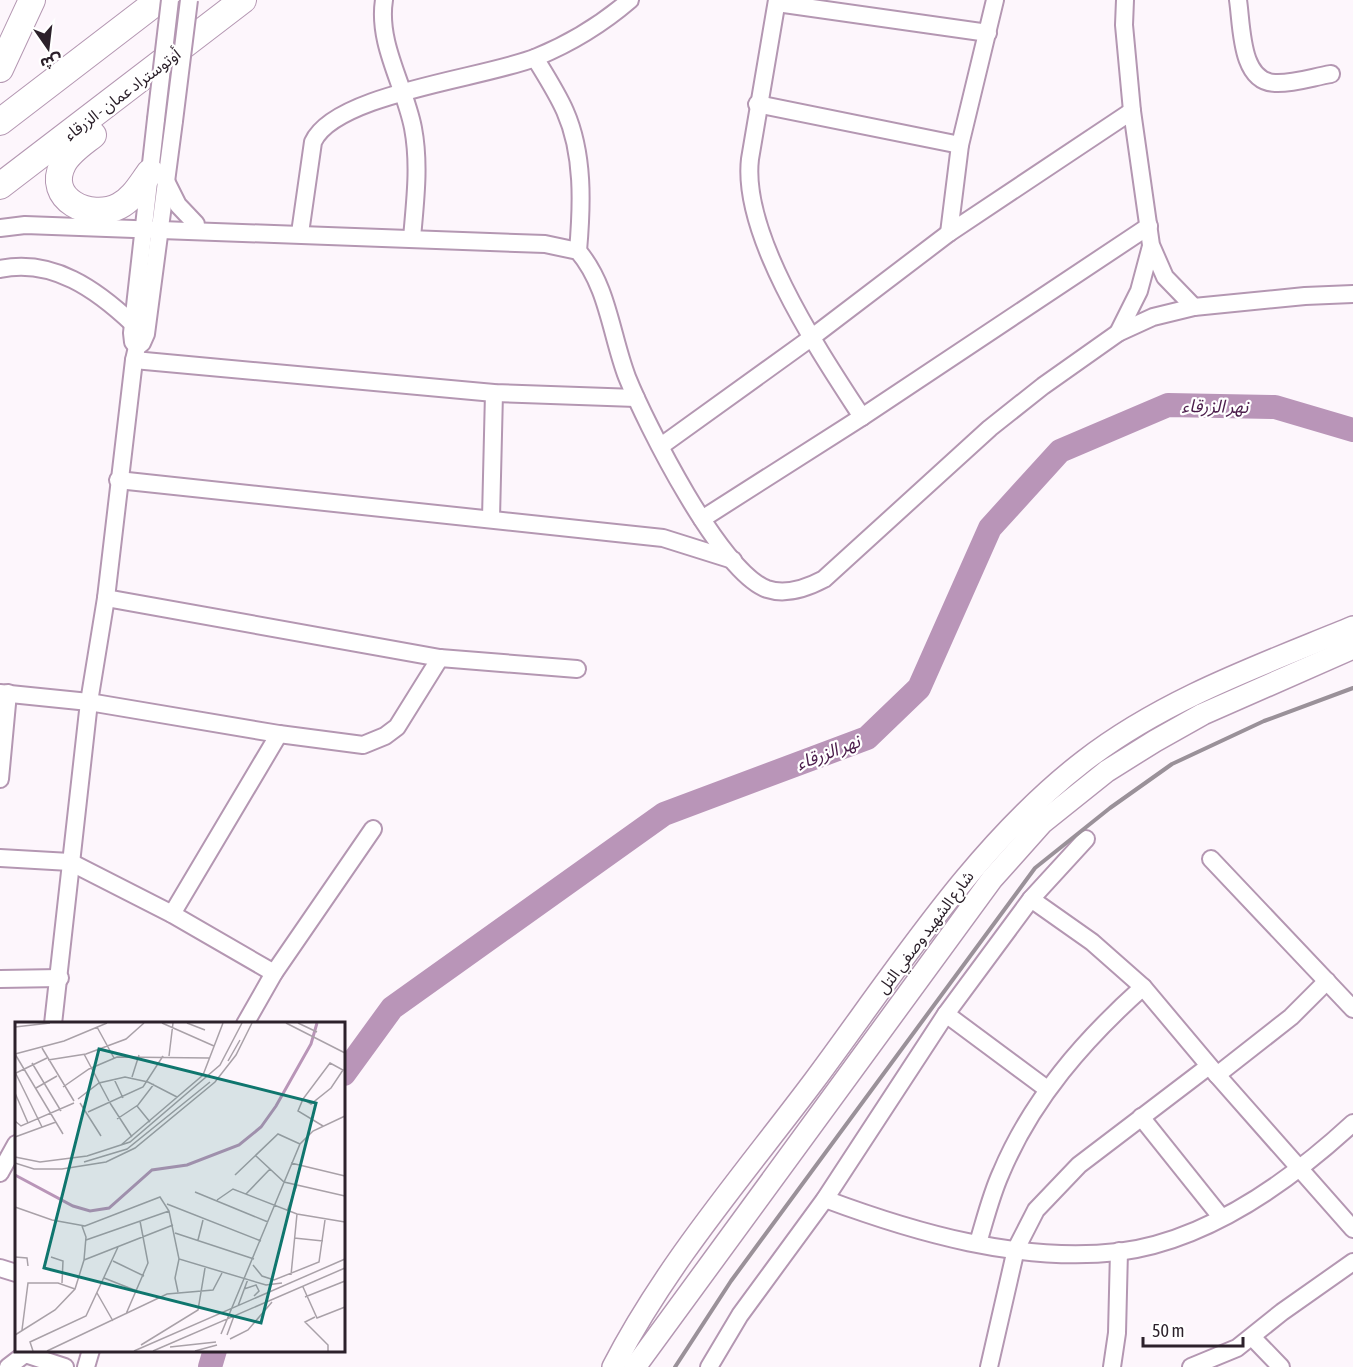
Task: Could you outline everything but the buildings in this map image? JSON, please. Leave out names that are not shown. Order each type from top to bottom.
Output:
[{"type":"highway","points":[[0,69],[32,0]]},
{"type":"highway","points":[[0,122],[159,0]]},
{"type":"highway","name":"أوتوستراد عمان - الزرقاء","points":[[0,186],[243,0]]},
{"type":"highway","points":[[141,79],[122,109],[64,161],[59,182],[69,201],[84,210],[106,211],[129,200],[158,176]]},
{"type":"main road","name":"شارع الشهيد وصفي التل","points":[[613,1367],[686,1251],[997,839],[1084,760],[1148,717],[1222,681],[1353,627]]},
{"type":"main road","name":"شارع الشهيد وصفي التل","points":[[635,1367],[992,879],[1042,823],[1107,771],[1155,741],[1203,714],[1353,648]]},
{"type":"street","points":[[136,353],[146,334],[152,225],[158,176],[156,119],[170,0]]},
{"type":"street","points":[[158,176],[174,121],[189,0]]},
{"type":"street","points":[[384,0],[384,35],[404,93],[416,156],[412,238]]},
{"type":"street","points":[[300,233],[313,142],[320,130],[338,115],[404,93],[535,58],[593,29],[630,0]]},
{"type":"street","points":[[949,232],[960,145],[995,0]]},
{"type":"street","points":[[1125,0],[1124,25],[1132,111],[1151,245],[1165,277],[1194,307]]},
{"type":"street","points":[[1238,0],[1247,56],[1251,71],[1257,78],[1276,83],[1331,74]]},
{"type":"street","points":[[862,417],[811,338],[762,233],[753,202],[749,170],[758,104],[777,2],[988,33]]},
{"type":"street","points":[[535,58],[559,97],[573,137],[582,207],[578,251],[597,279],[620,357],[636,398],[702,519],[733,560],[756,583],[768,589],[793,590],[824,579],[990,428],[1043,386],[1118,333],[1153,317],[1194,307],[1305,296],[1353,294]]},
{"type":"street","points":[[758,104],[960,145]]},
{"type":"street","points":[[661,446],[811,338],[949,232],[1132,111]]},
{"type":"street","points":[[158,176],[178,205],[196,224]]},
{"type":"street","points":[[84,210],[102,217],[152,225],[545,244],[578,251]]},
{"type":"street","points":[[0,228],[25,225],[196,224],[210,225],[223,230]]},
{"type":"street","points":[[53,1022],[60,978],[70,862],[89,702],[105,598],[118,480],[136,353],[132,338],[133,324],[152,225]]},
{"type":"street","points":[[702,519],[862,417],[1149,226]]},
{"type":"street","points":[[1118,333],[1138,291],[1151,245]]},
{"type":"street","points":[[0,269],[13,266],[41,268],[66,276],[101,294],[133,324]]},
{"type":"street","points":[[136,353],[494,393],[636,398]]},
{"type":"street","points":[[491,518],[494,393]]},
{"type":"street","points":[[118,480],[663,538],[733,560]]},
{"type":"street","points":[[105,598],[440,658],[578,669]]},
{"type":"street","points":[[0,779],[4,693],[89,702],[279,734],[363,745],[385,736],[405,717],[440,658]]},
{"type":"street","points":[[172,914],[279,734]]},
{"type":"street","points":[[246,1022],[274,973],[373,829]]},
{"type":"street","points":[[709,1367],[740,1315],[825,1198],[946,1014],[1031,899],[1086,839]]},
{"type":"street","points":[[0,858],[70,862],[172,914],[274,973]]},
{"type":"street","points":[[1211,859],[1353,1008]]},
{"type":"street","points":[[1031,899],[1092,942],[1143,987],[1213,1071],[1353,1229]]},
{"type":"street","points":[[0,979],[60,978]]},
{"type":"street","points":[[989,1367],[1016,1249],[1030,1218],[1059,1183],[1141,1117],[1291,1017],[1327,981]]},
{"type":"street","points":[[978,1243],[1000,1175],[1021,1132],[1047,1089],[1096,1031],[1143,987]]},
{"type":"street","points":[[946,1014],[1047,1089]]},
{"type":"street","points":[[1141,1117],[1221,1217]]},
{"type":"street","points":[[825,1198],[901,1225],[978,1243],[1016,1249],[1083,1254],[1119,1251],[1186,1233],[1221,1217],[1301,1168],[1353,1122]]},
{"type":"street","points":[[0,1173],[15,1146]]},
{"type":"street","points":[[1112,1367],[1117,1333],[1119,1251]]},
{"type":"street","points":[[1191,1367],[1237,1348],[1282,1312],[1353,1262]]},
{"type":"street","points":[[0,1268],[15,1273]]},
{"type":"street","points":[[1252,1337],[1281,1367]]},
{"type":"street","points":[[86,1367],[90,1352]]},
{"type":"street","points":[[8,1367],[25,1354],[65,1367]]},
{"type":"waterway","name":"نهر الزرقاء","points":[[345,1073],[392,1008],[664,814],[867,738],[919,688],[990,528],[1060,451],[1168,405],[1275,407],[1353,430]]},
{"type":"waterway","name":"نهر الزرقاء","points":[[210,1367],[214,1352]]},
{"type":"railway","points":[[675,1367],[731,1281],[1035,868],[1110,808],[1172,764],[1264,721],[1353,688]]}]
